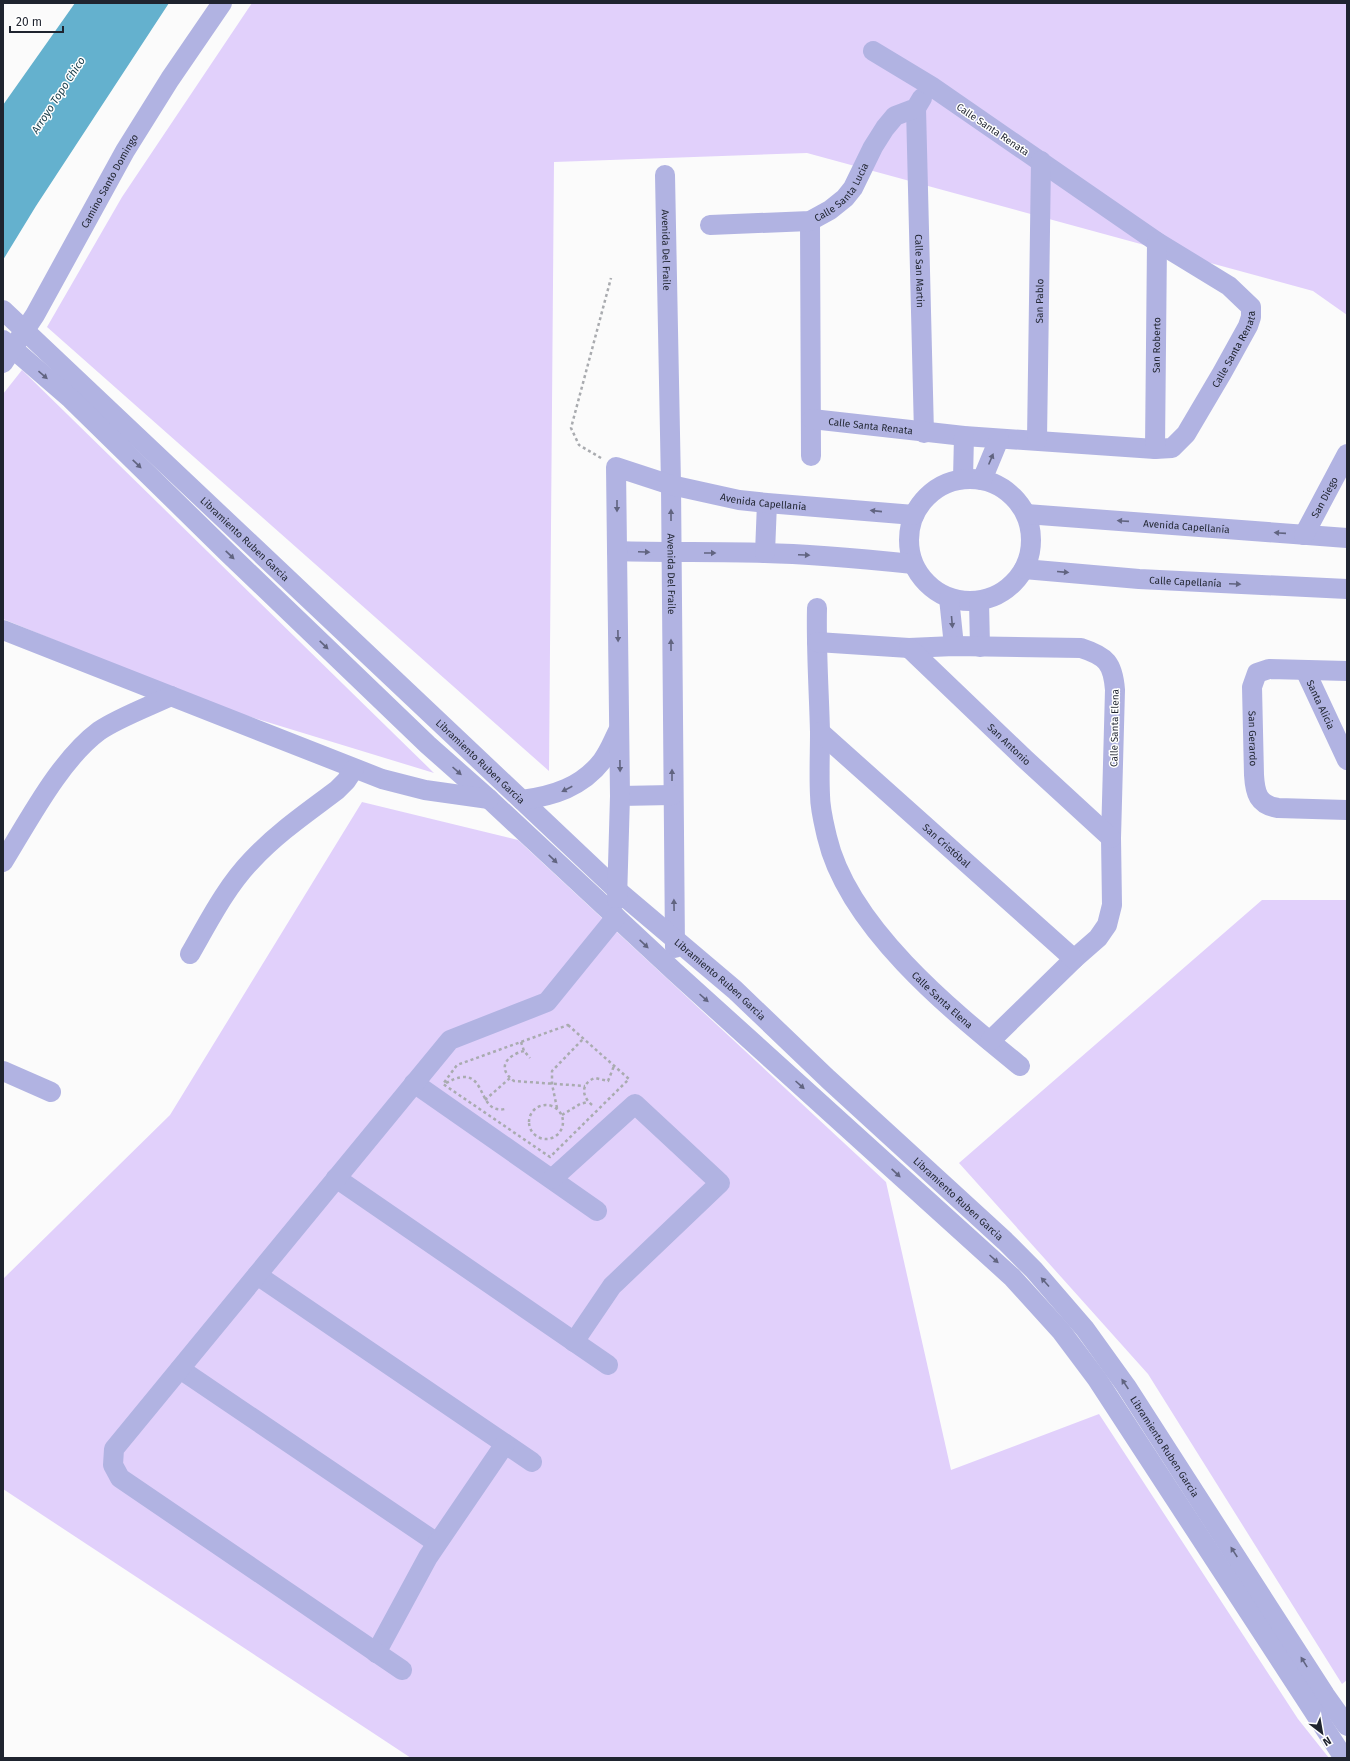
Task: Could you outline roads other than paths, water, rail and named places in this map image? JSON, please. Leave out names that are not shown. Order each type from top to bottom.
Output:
[{"type":"street","name":"Camino Santo Domingo","points":[[6,351],[25,332],[125,151],[170,79],[222,3]]},
{"type":"street","name":"Calle Santa Renata","points":[[812,419],[924,433],[1155,449],[1172,448],[1186,434],[1242,337],[1251,317],[1251,307],[1229,286],[1157,242],[931,86],[873,51]]},
{"type":"street","points":[[916,108],[931,86]]},
{"type":"street","name":"Calle Santa Lucia","points":[[710,225],[810,220],[830,210],[845,198],[854,188],[872,147],[895,116],[916,108]]},
{"type":"street","name":"Calle San Martin","points":[[916,108],[924,433]]},
{"type":"street","name":"San Pablo","points":[[1037,440],[1041,161]]},
{"type":"street","name":"Avenida Del Fraile","points":[[665,175],[671,485],[672,796],[675,972]]},
{"type":"street","points":[[810,220],[811,456]]},
{"type":"street","name":"San Roberto","points":[[1155,449],[1157,242]]},
{"type":"street","name":"Libramiento Ruben Garcia","points":[[3,310],[618,890],[735,990],[828,1079],[994,1232],[1058,1297],[1108,1358],[1325,1695],[1347,1726]]},
{"type":"street","name":"Libramiento Ruben Garcia","points":[[6,351],[71,399],[228,553],[399,717],[675,972],[1012,1277],[1060,1331],[1096,1379],[1344,1758]]},
{"type":"street","points":[[964,436],[972,480]]},
{"type":"street","points":[[972,480],[999,439]]},
{"type":"street","name":"San Diego","points":[[1304,535],[1346,458]]},
{"type":"street","name":"Avenida Capellanía","points":[[617,551],[616,467],[671,485],[739,500],[914,515]]},
{"type":"street","points":[[972,480],[1000,486],[1015,498],[1026,514],[1031,532],[1031,538],[1030,551],[1024,569],[1012,584],[997,595],[979,601],[964,601],[949,598],[934,590],[922,578],[913,564],[909,548],[910,531],[914,515],[926,498],[943,485],[972,480]]},
{"type":"street","points":[[765,553],[767,503]]},
{"type":"street","name":"Avenida Capellanía","points":[[1026,514],[1347,538]]},
{"type":"street","points":[[402,1670],[120,1478],[114,1464],[114,1449],[450,1040],[547,1002],[616,918],[620,796],[617,551],[671,553],[765,553],[913,564]]},
{"type":"street","name":"Calle Capellanía","points":[[1024,569],[1139,579],[1347,589]]},
{"type":"street","points":[[949,598],[954,646]]},
{"type":"street","points":[[979,601],[980,647]]},
{"type":"street","name":"Calle Santa Elena","points":[[817,608],[820,797],[827,838],[837,866],[855,902],[882,938],[918,976],[1020,1066]]},
{"type":"street","points":[[3,630],[382,779],[425,790],[489,799]]},
{"type":"street","name":"Calle Santa Elena","points":[[817,642],[909,648],[954,646],[1081,648],[1105,658],[1112,668],[1115,695],[1111,838],[1112,905],[1107,925],[1098,938],[1074,959],[990,1041]]},
{"type":"street","name":"San Antonio","points":[[909,648],[1025,759],[1111,838]]},
{"type":"street","name":"San Gerardo","points":[[1305,670],[1270,669],[1257,673],[1252,687],[1255,788],[1263,803],[1269,807],[1347,810]]},
{"type":"street","points":[[1305,670],[1347,671]]},
{"type":"street","name":"Santa Alicia","points":[[1305,670],[1347,760]]},
{"type":"street","points":[[3,862],[61,771],[78,750],[100,731],[171,696]]},
{"type":"street","points":[[522,800],[560,792],[592,773],[603,760],[619,730]]},
{"type":"street","name":"San Cristóbal","points":[[820,732],[1074,959]]},
{"type":"street","points":[[190,954],[222,898],[251,860],[272,840],[337,790],[346,781],[354,769]]},
{"type":"street","points":[[620,796],[672,796]]},
{"type":"street","points":[[3,1071],[51,1092]]},
{"type":"street","points":[[414,1083],[597,1211]]},
{"type":"street","points":[[552,1179],[635,1104],[720,1183],[612,1286],[574,1342]]},
{"type":"street","points":[[336,1178],[608,1365]]},
{"type":"street","points":[[257,1275],[532,1462]]},
{"type":"street","points":[[180,1369],[437,1543]]},
{"type":"street","points":[[376,1653],[428,1557],[506,1444]]},
{"type":"water","name":"Arroyo Topo Chico","points":[[75,3],[169,3],[36,206],[3,260],[3,105]]}]
